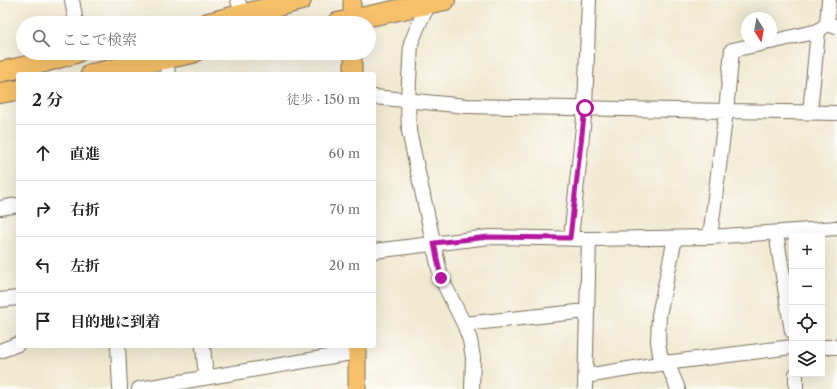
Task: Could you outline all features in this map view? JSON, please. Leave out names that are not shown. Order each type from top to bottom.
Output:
[{"type":"highway","points":[[223,16],[240,8],[301,0]]},
{"type":"highway","points":[[372,16],[435,1]]},
{"type":"highway","points":[[0,72],[52,60]]},
{"type":"highway","points":[[110,72],[167,66],[179,60]]},
{"type":"highway","points":[[0,93],[16,90]]},
{"type":"main road","points":[[348,16],[352,0]]},
{"type":"main road","points":[[353,60],[353,72]]},
{"type":"main road","points":[[357,349],[357,389]]},
{"type":"street","points":[[72,0],[75,16]]},
{"type":"street","points":[[570,238],[585,108],[589,0]]},
{"type":"street","points":[[810,112],[827,28],[829,0]]},
{"type":"street","points":[[435,1],[422,18],[411,43],[408,101],[409,131],[441,278],[464,324],[470,340],[473,358],[472,389]]},
{"type":"street","points":[[777,40],[827,28]]},
{"type":"street","points":[[710,237],[732,50],[742,48]]},
{"type":"street","points":[[376,97],[466,106],[837,113]]},
{"type":"street","points":[[0,208],[16,205]]},
{"type":"street","points":[[376,251],[489,237],[588,239],[675,238],[776,233],[837,228]]},
{"type":"street","points":[[776,233],[789,313]]},
{"type":"street","points":[[675,238],[659,315],[658,341],[660,355],[671,372],[678,389]]},
{"type":"street","points":[[588,239],[585,382],[665,363],[789,347]]},
{"type":"street","points":[[0,300],[16,298]]},
{"type":"street","points":[[464,324],[587,311]]},
{"type":"street","points":[[0,351],[16,345]]},
{"type":"street","points":[[825,347],[837,347]]},
{"type":"street","points":[[118,348],[120,389]]},
{"type":"street","points":[[202,348],[206,378]]},
{"type":"street","points":[[138,389],[206,378],[357,349]]},
{"type":"street","points":[[796,377],[796,389]]},
{"type":"route","points":[[441,278],[434,243],[489,237],[570,238],[585,108]]}]
